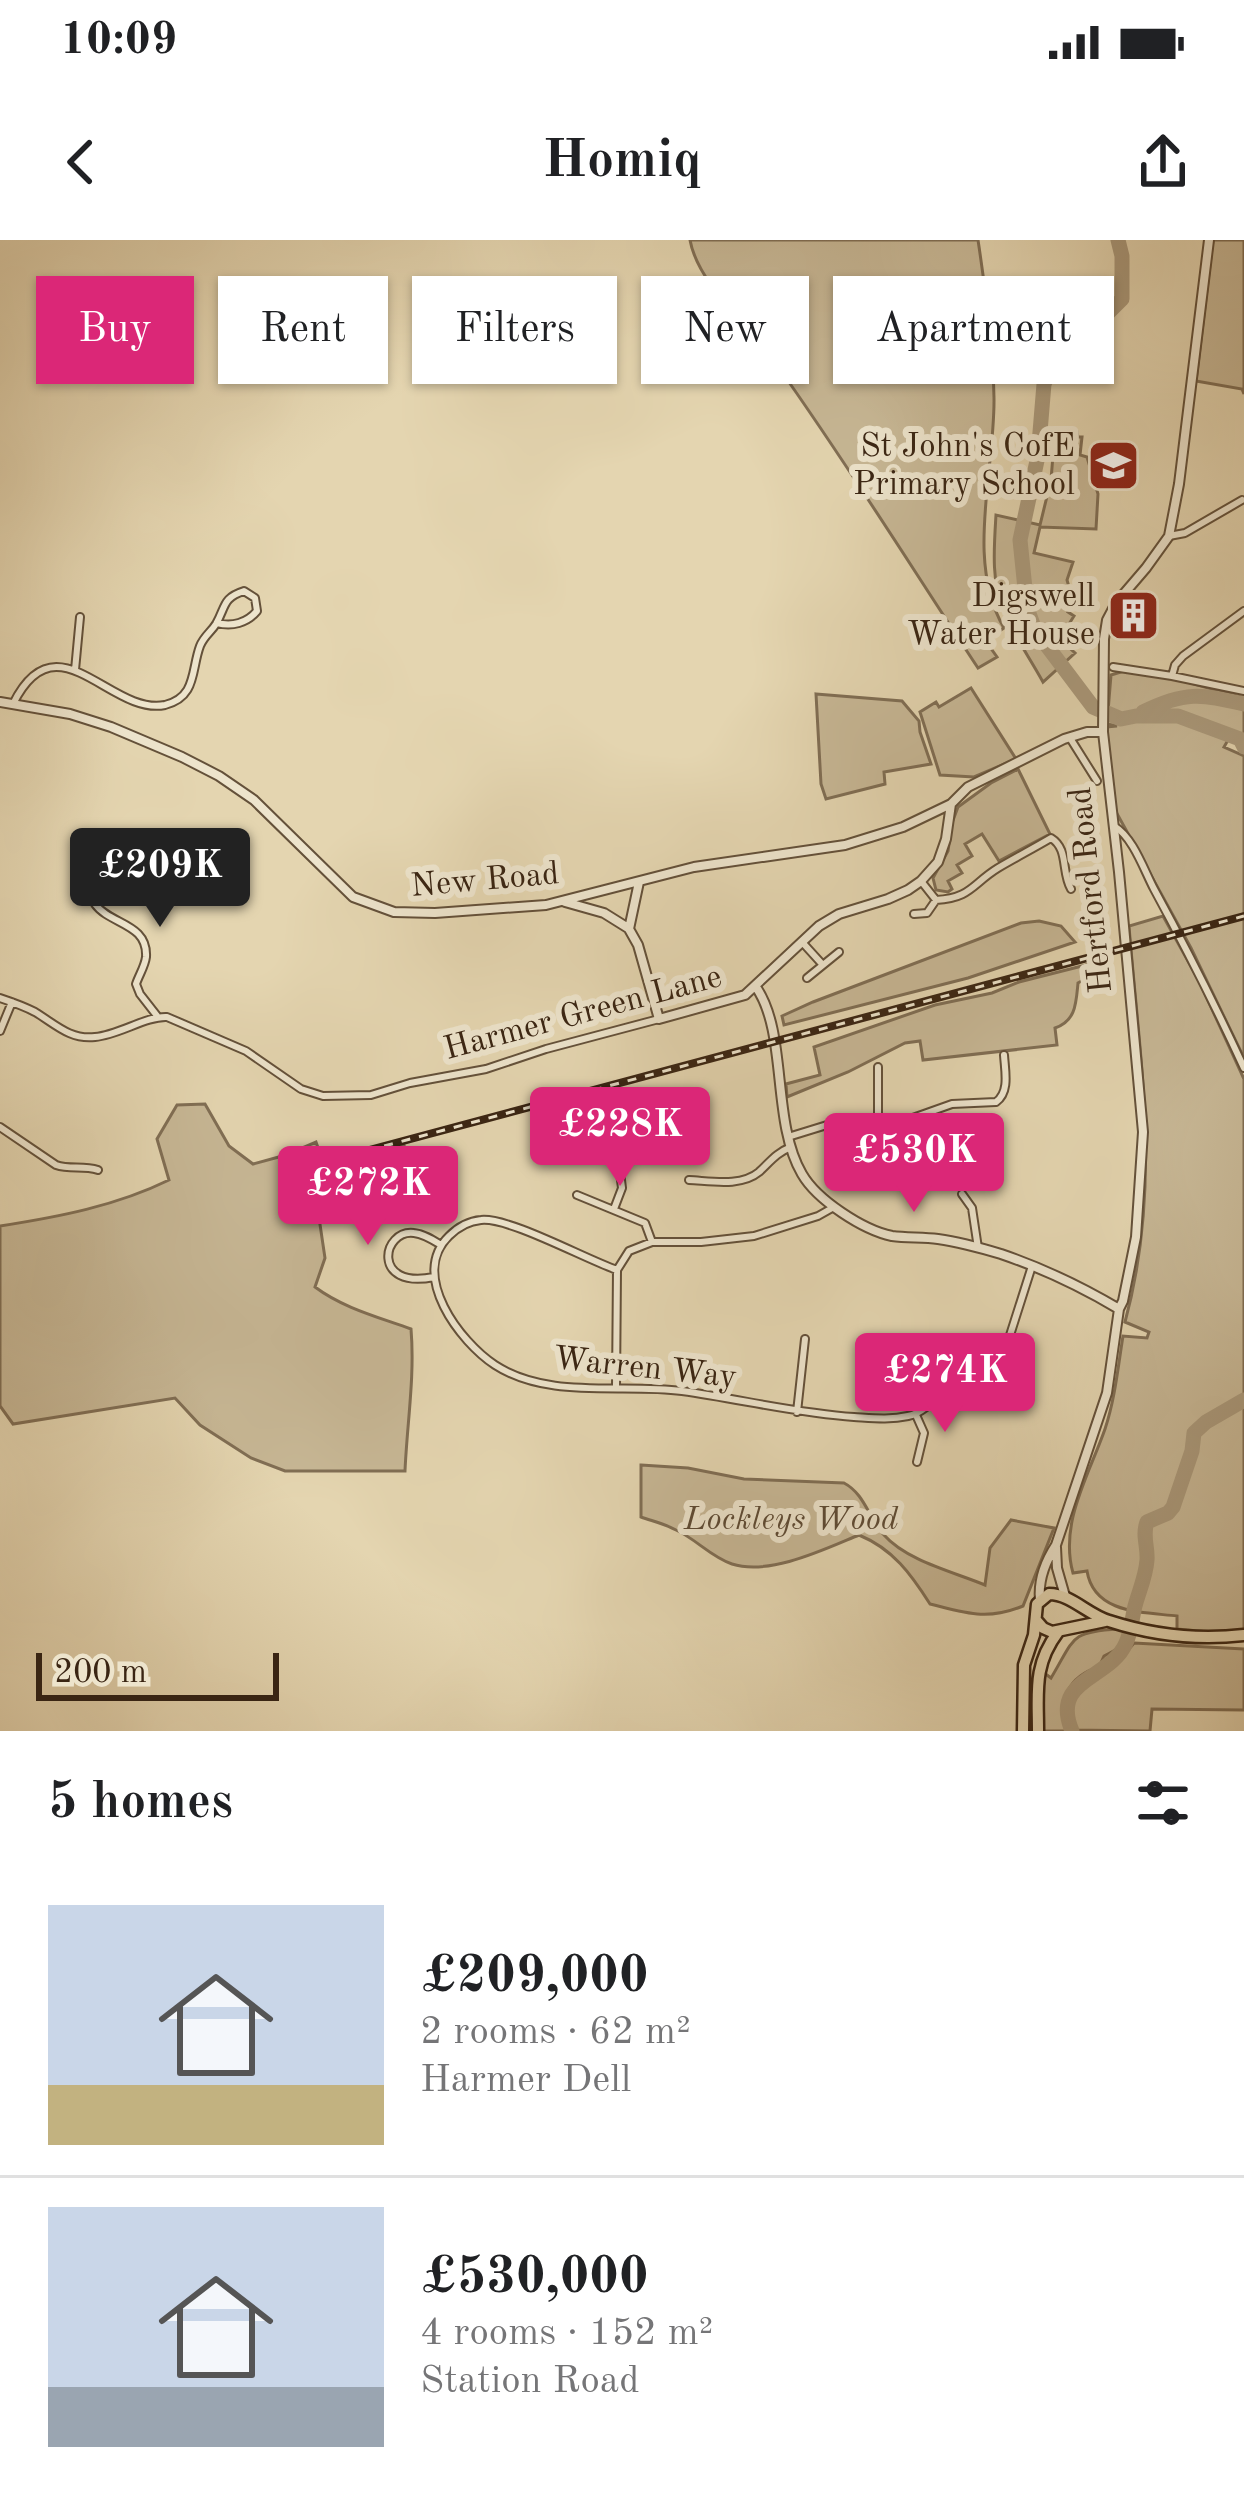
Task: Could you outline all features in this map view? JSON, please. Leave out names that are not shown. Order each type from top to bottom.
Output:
[{"type":"main road","points":[[1023,1731],[1024,1665],[1035,1610],[1049,1594],[1110,1622],[1176,1635],[1244,1635]]},
{"type":"main road","points":[[1038,1731],[1039,1667],[1048,1645],[1072,1619],[1068,1600]]},
{"type":"main road","points":[[1036,1620],[1043,1628],[1062,1630],[1110,1622]]},
{"type":"street","name":"Hertford Road","points":[[1040,1600],[1046,1561],[1056,1545],[1107,1394],[1119,1309],[1136,1237],[1143,1132],[1103,732],[1107,620],[1169,536],[1210,240]]},
{"type":"street","points":[[1169,536],[1185,533],[1242,500]]},
{"type":"street","points":[[13,704],[23,683],[46,669],[59,668],[75,670],[150,706],[170,703],[190,688],[203,639],[222,608],[244,591],[255,598],[257,611],[249,619],[217,623]]},
{"type":"street","points":[[1172,676],[1183,656],[1244,611]]},
{"type":"street","points":[[75,670],[80,617]]},
{"type":"street","points":[[1113,667],[1244,692]]},
{"type":"street","name":"New Road","points":[[0,702],[70,714],[111,727],[219,776],[254,800],[352,897],[394,912],[546,904],[694,867],[845,845],[903,827],[951,804]]},
{"type":"street","points":[[936,900],[921,881],[942,853],[951,804],[973,784],[1069,737],[1103,732]]},
{"type":"street","name":"Hertford Road","points":[[1069,737],[1097,781]]},
{"type":"street","points":[[1114,826],[1121,829],[1135,854],[1244,1068]]},
{"type":"street","points":[[914,914],[927,913],[936,900],[964,896],[1000,867],[1052,838],[1062,848],[1071,890]]},
{"type":"street","points":[[0,998],[86,1038],[113,1034],[158,1016],[136,984],[145,960],[144,945],[129,925],[96,907],[87,877]]},
{"type":"street","points":[[629,929],[639,881]]},
{"type":"street","name":"Harmer Green Lane","points":[[158,1016],[246,1051],[301,1089],[323,1096],[371,1095],[486,1069],[745,995],[819,926],[921,881]]},
{"type":"street","points":[[561,901],[604,913],[629,929],[659,1019]]},
{"type":"street","points":[[802,942],[822,964]]},
{"type":"street","points":[[807,977],[839,952]]},
{"type":"street","points":[[756,987],[770,1022],[789,1142],[808,1183],[834,1207],[878,1232],[942,1240],[1032,1266],[1119,1309]]},
{"type":"street","points":[[0,1031],[12,1002]]},
{"type":"street","points":[[689,1180],[746,1180],[789,1142],[827,1125],[878,1125],[912,1120],[964,1102],[993,1103],[1005,1089],[1004,1055]]},
{"type":"street","points":[[878,1066],[878,1125]]},
{"type":"street","points":[[932,1112],[939,1126],[938,1159]]},
{"type":"street","points":[[0,1127],[56,1165],[98,1170]]},
{"type":"street","points":[[614,1209],[622,1188],[618,1157]]},
{"type":"street","points":[[962,1194],[971,1208],[978,1248]]},
{"type":"street","points":[[577,1195],[645,1223],[652,1242]]},
{"type":"street","points":[[616,1387],[617,1270],[629,1251],[652,1242],[754,1236],[834,1207]]},
{"type":"street","points":[[441,1245],[408,1232],[388,1252],[390,1266],[402,1277],[434,1277],[441,1245],[456,1230],[470,1222],[497,1221],[617,1270]]},
{"type":"street","points":[[916,1462],[924,1433],[916,1414],[958,1378],[998,1363],[1032,1266]]},
{"type":"street","name":"Warren Way","points":[[434,1277],[457,1329],[491,1363],[537,1383],[682,1391],[797,1412],[880,1419],[916,1414]]},
{"type":"street","points":[[797,1412],[805,1339]]},
{"type":"street","name":"Hertford Road","points":[[1056,1545],[1057,1568],[1068,1600]]},
{"type":"green space","points":[[690,240],[978,240],[983,276],[833,276],[833,384],[993,384],[984,545],[992,602],[1004,628],[985,640],[997,657],[978,668],[790,384],[809,384],[809,276],[705,276]]},
{"type":"green space","points":[[1213,240],[1244,240],[1244,394],[1242,389],[1196,381]]},
{"type":"green space","points":[[1055,430],[1082,437],[1080,455],[1087,457],[1098,494],[1096,529],[1040,527],[1034,553],[1073,562],[1069,587],[1083,594],[1077,607],[1068,612],[1074,616],[1062,641],[1075,653],[1043,682],[1000,601],[995,577],[996,515],[1040,525],[1051,480]]},
{"type":"green space","points":[[1124,671],[1173,678],[1244,698],[1244,744],[1232,733],[1224,747],[1244,756],[1244,1058],[1191,948],[1115,810],[1106,727],[1117,726],[1107,724],[1111,675]]},
{"type":"green space","points":[[971,688],[1016,759],[974,777],[940,775],[920,712]]},
{"type":"green space","points":[[816,694],[902,701],[919,721],[931,764],[884,772],[885,784],[826,799]]},
{"type":"green space","points":[[1018,769],[1050,834],[999,861],[982,834],[965,844],[972,856],[957,865],[962,873],[948,881],[952,889],[936,890],[933,878],[948,851],[958,807]]},
{"type":"green space","points":[[1163,916],[1244,1079],[1244,1630],[1177,1629],[1177,1616],[1110,1603],[1091,1585],[1087,1571],[1073,1573],[1070,1554],[1073,1518],[1108,1418],[1123,1336],[1147,1338],[1149,1332],[1125,1322],[1143,1222],[1145,1173],[1129,926]]},
{"type":"green space","points":[[1021,923],[1061,926],[1075,942],[968,978],[784,1025],[782,1016],[813,1002]]},
{"type":"green space","points":[[1090,964],[1091,976],[1078,983],[1071,1016],[1055,1028],[1057,1045],[923,1060],[920,1041],[905,1043],[787,1097],[786,1084],[820,1075],[814,1047],[935,1005]]},
{"type":"green space","points":[[205,1104],[229,1146],[253,1164],[316,1142],[324,1165],[404,1145],[406,1177],[318,1211],[325,1258],[315,1287],[349,1306],[411,1329],[405,1471],[285,1471],[251,1458],[200,1425],[175,1398],[13,1424],[0,1406],[0,1226],[86,1209],[169,1180],[157,1139],[177,1105]]},
{"type":"green space","name":"Lockleys Wood","points":[[641,1465],[744,1479],[844,1483],[894,1544],[918,1559],[985,1585],[990,1548],[1011,1520],[1054,1528],[1023,1606],[998,1613],[966,1613],[930,1604],[900,1564],[859,1535],[780,1564],[747,1567],[724,1561],[683,1534],[641,1517]]},
{"type":"green space","points":[[1127,1631],[1122,1645],[1080,1677],[1064,1700],[1069,1731],[1042,1731],[1043,1672],[1051,1678],[1082,1635]]},
{"type":"green space","points":[[1134,1643],[1244,1649],[1244,1710],[1152,1709],[1150,1731],[1072,1730],[1070,1700]]},
{"type":"waterway","points":[[1118,240],[1122,299],[1102,319],[1064,337],[1044,384],[1038,456],[1020,540],[1027,608],[1035,630],[1093,707],[1121,719],[1178,716],[1240,739],[1244,747]]},
{"type":"waterway","points":[[1143,712],[1193,696],[1244,704]]},
{"type":"waterway","points":[[1072,1731],[1067,1714],[1075,1690],[1108,1665],[1128,1639],[1146,1566],[1147,1522],[1173,1507],[1194,1433],[1244,1400]]},
{"type":"railway","points":[[332,1160],[1244,916]]},
{"type":"place","name":"St John's CofE Primary School","points":[[1114,466]]},
{"type":"place","name":"Digswell Water House","points":[[1134,616]]}]
